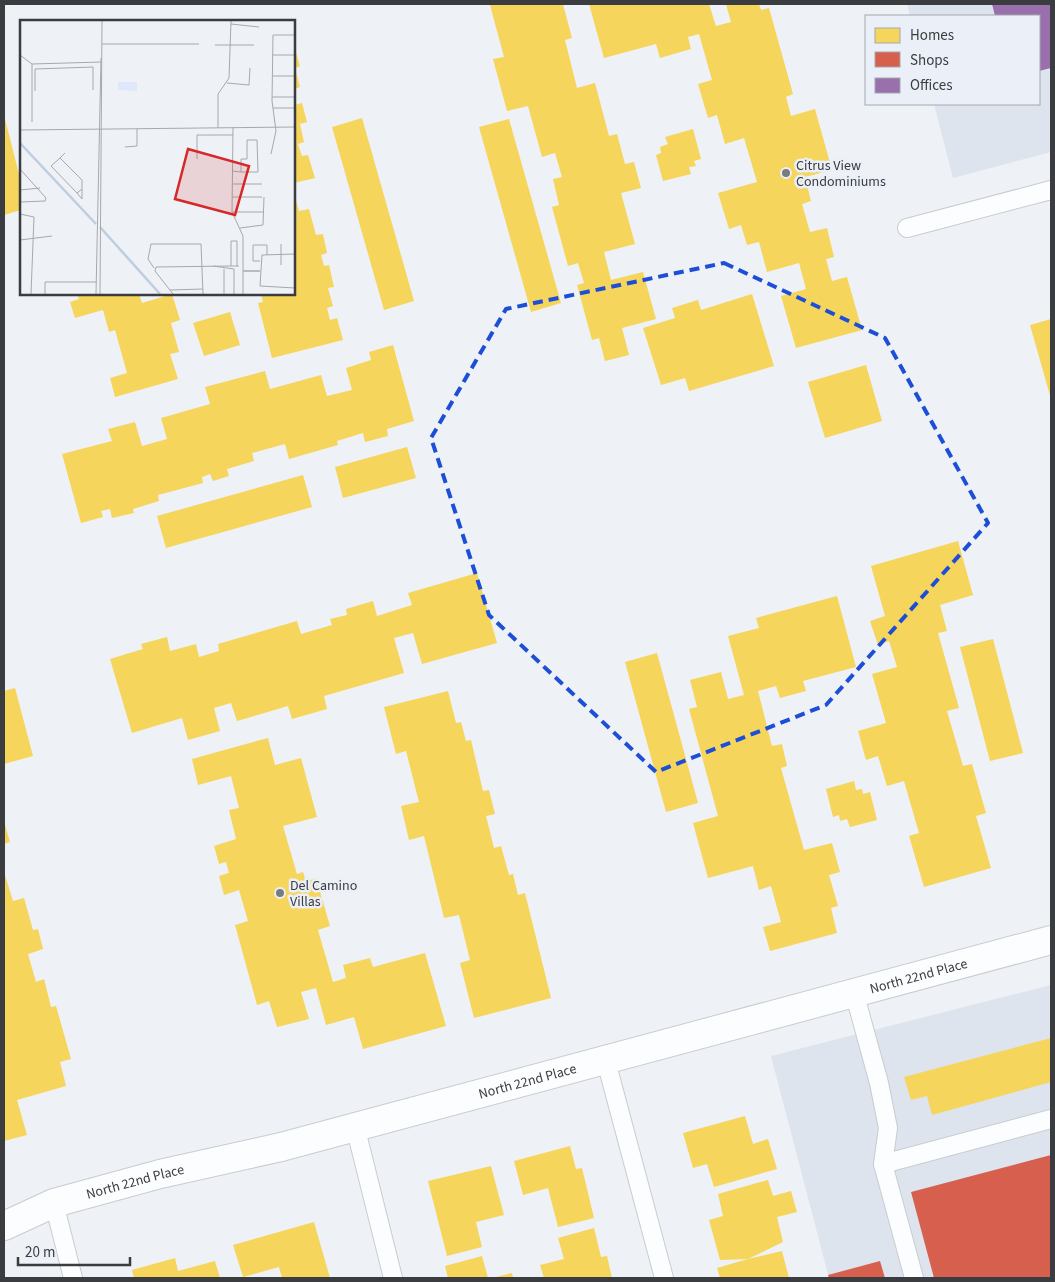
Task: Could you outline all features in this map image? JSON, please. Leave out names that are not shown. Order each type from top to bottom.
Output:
[{"type":"street","name":"North 22nd Place","points":[[4,1226],[54,1203],[160,1174],[281,1147],[1051,940]]},
{"type":"lane","points":[[907,228],[1051,190]]},
{"type":"lane","points":[[854,992],[879,1083],[888,1128],[883,1164],[914,1278]]},
{"type":"lane","points":[[606,1061],[664,1278]]},
{"type":"lane","points":[[883,1164],[1051,1119]]},
{"type":"lane","points":[[354,1126],[393,1278]]},
{"type":"lane","points":[[54,1203],[74,1278]]},
{"type":"highlighted area","points":[[724,263],[885,338],[988,523],[826,705],[656,772],[489,615],[431,438],[506,309]]},
{"type":"shaded area","points":[[907,4],[1051,4],[1051,152],[953,178],[934,105],[1040,105],[1040,15],[910,15]]},
{"type":"shaded area","points":[[1051,985],[1051,1278],[829,1278],[771,1056]]},
{"type":"building: Homes","points":[[563,4],[572,38],[565,40],[577,88],[595,83],[609,136],[617,134],[625,164],[634,162],[641,188],[621,193],[635,244],[604,252],[611,280],[643,272],[656,319],[622,328],[629,355],[605,361],[599,338],[592,340],[577,285],[584,283],[578,263],[568,266],[552,207],[559,205],[553,179],[562,177],[555,153],[542,157],[528,106],[507,111],[493,59],[504,57],[490,5]]},
{"type":"building: Homes","name":"Citrus View Condominiums","points":[[589,4],[709,4],[716,26],[731,22],[726,4],[759,4],[761,10],[769,8],[793,94],[786,97],[791,116],[815,109],[832,170],[805,177],[811,201],[802,204],[810,232],[827,228],[834,257],[826,259],[832,281],[847,277],[862,330],[796,348],[781,296],[806,289],[799,263],[767,272],[759,242],[747,245],[741,225],[729,229],[718,193],[757,182],[744,138],[725,144],[717,115],[708,118],[698,84],[712,80],[699,34],[688,37],[691,49],[660,58],[656,44],[604,58]]},
{"type":"building: Homes","points":[[295,49],[300,66],[295,68]]},
{"type":"building: Homes","points":[[295,68],[300,87],[295,89]]},
{"type":"building: Homes","points":[[302,103],[307,122],[300,124],[304,142],[298,144],[302,156],[308,155],[315,178],[295,183],[295,105]]},
{"type":"building: Homes","points":[[4,115],[20,178],[20,210],[4,215]]},
{"type":"building: Homes","points":[[362,118],[414,301],[384,310],[332,127]]},
{"type":"building: Homes","points":[[509,119],[561,303],[531,312],[479,127]]},
{"type":"building: Homes","points":[[693,129],[701,159],[694,161],[696,166],[689,167],[691,174],[663,181],[656,155],[661,153],[660,147],[668,144],[665,137]]},
{"type":"building: Homes","points":[[295,197],[299,211],[309,209],[316,235],[323,234],[327,253],[321,255],[324,266],[329,265],[334,287],[328,288],[333,306],[327,308],[330,320],[337,318],[343,340],[272,358],[258,303],[263,302],[261,295],[295,295]]},
{"type":"building: Homes","points":[[752,294],[774,366],[689,391],[685,378],[661,385],[643,328],[675,318],[672,308],[698,300],[701,310]]},
{"type":"building: Homes","points":[[77,295],[139,295],[142,303],[172,295],[180,320],[171,323],[179,352],[170,354],[178,379],[115,397],[110,378],[127,373],[115,330],[109,332],[103,310],[75,318],[70,302],[79,299]]},
{"type":"building: Homes","points":[[230,312],[240,345],[204,356],[193,323]]},
{"type":"building: Homes","points":[[1051,319],[1051,399],[1030,325]]},
{"type":"building: Homes","points":[[393,345],[414,421],[387,429],[388,436],[365,442],[363,433],[337,441],[338,445],[289,459],[285,444],[252,453],[254,461],[227,469],[229,476],[213,481],[210,474],[202,477],[203,483],[158,495],[159,501],[133,509],[134,513],[112,518],[110,509],[101,511],[103,517],[81,523],[62,454],[112,441],[108,429],[135,422],[142,446],[167,439],[161,418],[210,404],[205,387],[265,371],[270,389],[321,375],[327,396],[352,390],[346,368],[371,360],[369,352]]},
{"type":"building: Homes","points":[[866,365],[882,421],[825,438],[808,382]]},
{"type":"building: Homes","points":[[407,447],[416,478],[343,498],[335,467]]},
{"type":"building: Homes","points":[[303,475],[312,507],[166,548],[157,516]]},
{"type":"building: Homes","points":[[958,541],[973,595],[940,605],[947,631],[938,633],[959,708],[947,711],[963,766],[972,764],[986,813],[976,816],[991,868],[924,887],[909,836],[919,833],[904,781],[887,786],[878,756],[866,760],[858,731],[886,723],[872,674],[897,667],[889,641],[878,645],[870,621],[885,616],[871,566]]},
{"type":"building: Homes","points":[[477,573],[497,643],[422,664],[413,633],[394,638],[404,673],[324,696],[327,709],[292,719],[288,706],[237,721],[231,703],[214,708],[220,731],[188,740],[182,718],[132,733],[110,659],[143,649],[141,644],[167,637],[170,651],[196,644],[199,657],[219,651],[218,644],[297,621],[301,634],[332,625],[330,619],[347,615],[346,609],[373,601],[377,616],[412,605],[408,593]]},
{"type":"building: Homes","points":[[837,596],[856,667],[803,681],[806,691],[780,698],[776,686],[758,691],[772,746],[782,744],[787,766],[781,768],[804,850],[832,843],[840,872],[829,875],[838,906],[831,908],[837,933],[770,951],[763,927],[781,922],[771,886],[759,890],[753,866],[708,878],[693,823],[718,816],[689,709],[697,707],[690,680],[721,672],[728,699],[744,695],[728,636],[759,628],[756,618]]},
{"type":"building: Homes","points":[[993,639],[1023,753],[990,761],[960,647]]},
{"type":"building: Homes","points":[[657,653],[698,803],[666,812],[625,662]]},
{"type":"building: Homes","points":[[15,688],[33,756],[4,764],[4,691]]},
{"type":"building: Homes","points":[[448,691],[456,723],[461,722],[466,741],[471,740],[483,791],[489,790],[495,814],[486,816],[494,848],[501,846],[509,875],[513,874],[518,895],[525,893],[551,998],[474,1018],[460,963],[470,960],[459,915],[444,918],[424,836],[409,840],[401,806],[419,802],[406,751],[396,754],[384,707]]},
{"type":"building: Homes","name":"Del Camino Villas","points":[[268,738],[275,765],[301,758],[317,817],[283,826],[297,874],[303,872],[306,882],[316,878],[330,926],[318,930],[333,982],[346,978],[343,965],[370,958],[373,967],[425,953],[446,1026],[363,1049],[354,1017],[326,1025],[316,988],[301,992],[309,1019],[277,1027],[269,1001],[257,1005],[235,925],[248,921],[239,890],[224,895],[219,876],[229,873],[226,862],[219,864],[214,846],[236,839],[229,810],[239,808],[231,776],[198,785],[192,759]]},
{"type":"building: Homes","points":[[854,781],[856,790],[862,789],[863,794],[870,792],[877,820],[850,827],[847,819],[840,821],[839,815],[833,817],[826,789]]},
{"type":"building: Homes","points":[[4,821],[10,842],[4,844]]},
{"type":"building: Homes","points":[[4,872],[13,901],[24,898],[33,930],[38,929],[43,949],[28,954],[36,982],[44,979],[51,1007],[56,1006],[71,1059],[60,1062],[66,1086],[17,1100],[27,1135],[4,1141]]},
{"type":"building: Homes","points":[[1051,1038],[1051,1082],[932,1115],[927,1096],[911,1100],[904,1077]]},
{"type":"building: Homes","points":[[745,1116],[753,1144],[768,1139],[777,1169],[714,1187],[707,1164],[693,1168],[683,1133]]},
{"type":"building: Homes","points":[[570,1146],[576,1169],[582,1168],[594,1218],[558,1227],[548,1188],[523,1195],[514,1161]]},
{"type":"building: Homes","points":[[491,1166],[504,1215],[476,1222],[482,1247],[447,1256],[428,1181]]},
{"type":"building: Homes","points":[[768,1180],[773,1196],[791,1191],[797,1212],[777,1217],[783,1242],[748,1259],[720,1260],[709,1220],[723,1216],[718,1194]]},
{"type":"building: Homes","points":[[314,1222],[330,1278],[282,1278],[279,1267],[243,1277],[233,1245]]},
{"type":"building: Homes","points":[[594,1228],[601,1257],[607,1256],[612,1278],[544,1278],[540,1265],[564,1259],[558,1238]]},
{"type":"building: Homes","points":[[782,1251],[789,1278],[720,1278],[717,1268]]},
{"type":"building: Homes","points":[[482,1256],[488,1278],[448,1278],[445,1266]]},
{"type":"building: Homes","points":[[175,1258],[178,1271],[215,1261],[220,1278],[134,1278],[132,1270]]},
{"type":"building: Homes","points":[[512,1273],[513,1278],[492,1278]]},
{"type":"building: Shops","points":[[1051,1155],[1051,1278],[934,1278],[911,1192]]},
{"type":"building: Shops","points":[[880,1261],[885,1278],[829,1278],[828,1275]]},
{"type":"building: Offices","points":[[992,4],[1051,4],[1051,68],[1040,71],[1040,15],[995,15]]},
{"type":"place","name":"Citrus View Condominiums","points":[[786,173]]},
{"type":"place","name":"Del Camino Villas","points":[[280,893]]}]
